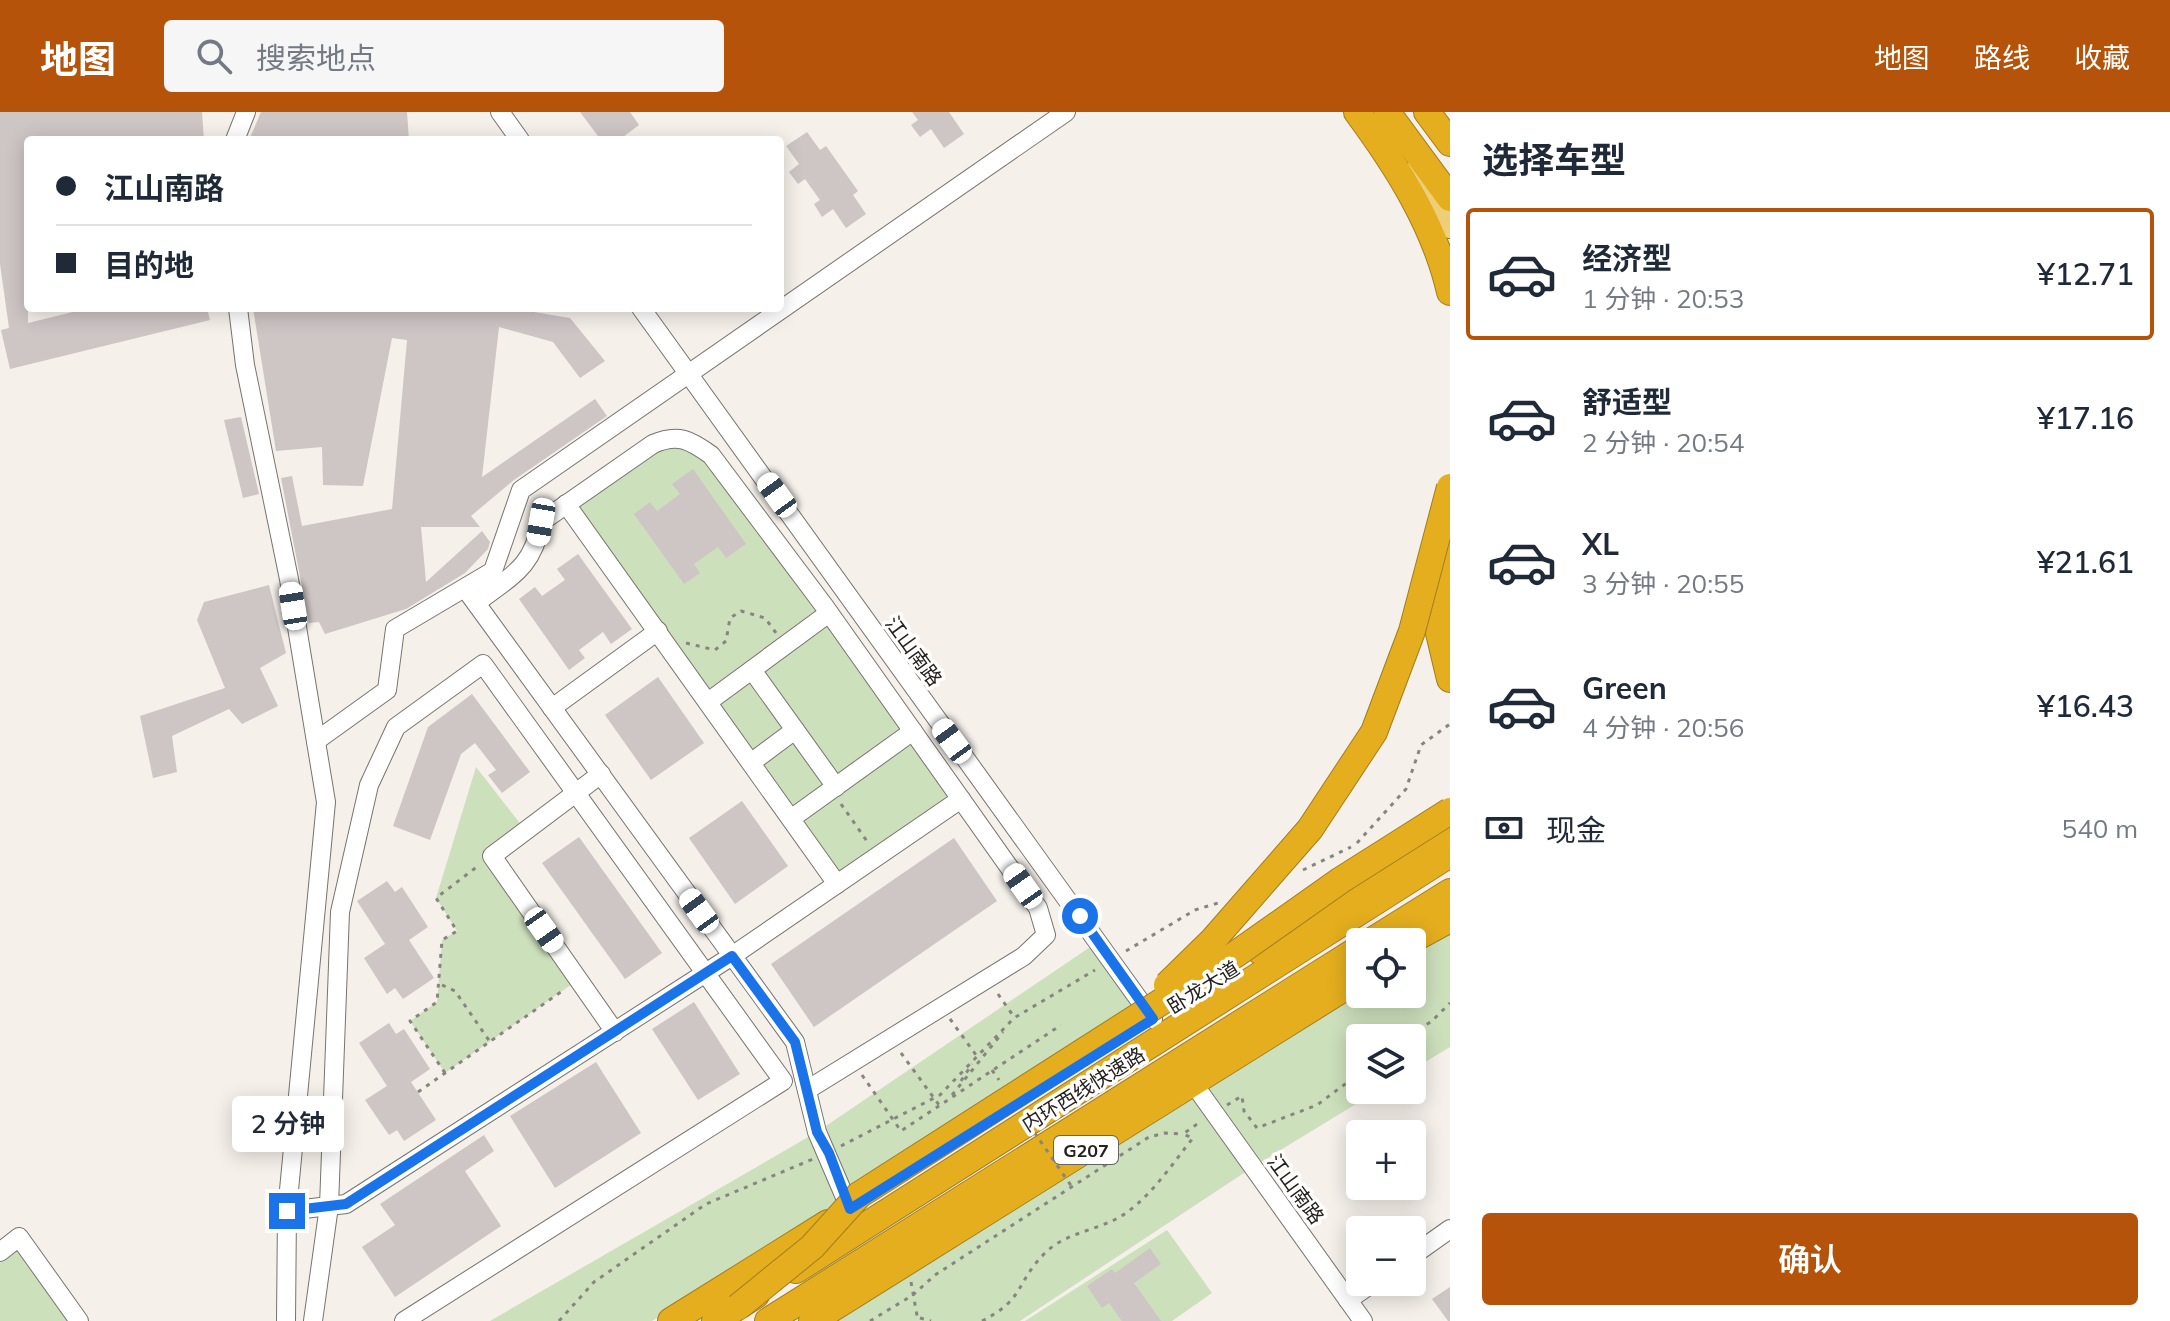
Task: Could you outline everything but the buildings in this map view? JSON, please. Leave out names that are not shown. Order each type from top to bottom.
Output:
[{"type":"highway","points":[[1357,112],[1424,218],[1443,262],[1450,292]]},
{"type":"highway","points":[[1427,112],[1450,143]]},
{"type":"highway","points":[[1391,118],[1450,198]]},
{"type":"highway","points":[[1450,489],[1438,580],[1439,633],[1450,679]]},
{"type":"highway","points":[[1122,1027],[1213,940],[1310,829],[1374,732],[1412,631],[1450,489]]},
{"type":"highway","points":[[738,1307],[812,1247],[859,1195],[1122,1027],[1450,811]]},
{"type":"highway","name":"卧龙大道","points":[[671,1321],[1450,831]]},
{"type":"highway","name":"内环西线快速路","points":[[715,1321],[1450,854]]},
{"type":"highway","points":[[1392,928],[1450,892]]},
{"type":"highway","points":[[1426,935],[1450,921]]},
{"type":"highway","name":"内环西线快速路","points":[[768,1321],[1346,957]]},
{"type":"highway","points":[[1041,1148],[1157,1094],[1346,978]]},
{"type":"highway","name":"G207","points":[[812,1321],[1346,987]]},
{"type":"main road","points":[[1364,112],[1450,227]]},
{"type":"street","points":[[237,136],[246,112]]},
{"type":"street","points":[[500,112],[517,136]]},
{"type":"street","points":[[784,310],[1066,112]]},
{"type":"street","points":[[238,312],[245,365],[289,579],[326,802],[287,1211],[286,1321]]},
{"type":"street","name":"江山南路","points":[[644,312],[1153,1019]]},
{"type":"street","points":[[471,595],[493,571],[521,490],[781,312]]},
{"type":"street","points":[[316,741],[387,690],[395,629],[521,569],[537,549],[541,522],[653,444],[669,437],[688,438],[711,455],[829,613],[1038,908],[1046,935],[1024,956],[807,1090]]},
{"type":"street","points":[[566,504],[837,884]]},
{"type":"street","points":[[471,595],[795,1042],[817,1132],[829,1153],[850,1209]]},
{"type":"street","points":[[708,702],[829,613]]},
{"type":"street","points":[[552,708],[658,631]]},
{"type":"street","points":[[313,1321],[329,1206],[340,912],[369,785],[396,727],[483,664],[783,1081],[404,1321]]},
{"type":"street","points":[[752,670],[834,788]]},
{"type":"street","points":[[752,762],[795,730]]},
{"type":"street","points":[[792,818],[913,731]]},
{"type":"street","points":[[601,774],[492,856],[615,1032]]},
{"type":"street","points":[[287,1211],[346,1204],[732,956],[961,799]]},
{"type":"street","name":"江山南路","points":[[1193,1083],[1363,1321]]},
{"type":"street","points":[[1426,1246],[1450,1229]]},
{"type":"street","points":[[0,1252],[19,1237],[79,1321]]},
{"type":"street","points":[[1348,1300],[1354,1296]]},
{"type":"path","points":[[658,631],[700,648],[715,650],[726,641],[730,618],[741,611],[765,618],[774,629],[782,648]]},
{"type":"path","points":[[1299,873],[1355,845],[1406,789],[1421,745],[1450,724]]},
{"type":"path","points":[[834,788],[878,857]]},
{"type":"path","points":[[445,1073],[410,1021],[437,1002],[442,940],[457,931],[436,898],[492,856]]},
{"type":"path","points":[[559,1321],[594,1282],[706,1204],[829,1153],[934,1098],[1014,1018],[1195,910],[1226,901]]},
{"type":"path","points":[[987,979],[1014,1018]]},
{"type":"path","points":[[418,1092],[578,980]]},
{"type":"path","points":[[440,984],[455,991],[490,1042]]},
{"type":"path","points":[[1426,1025],[1450,1003]]},
{"type":"path","points":[[941,1007],[977,1056]]},
{"type":"path","points":[[950,1098],[1014,1018]]},
{"type":"path","points":[[853,1061],[901,1131],[1061,1025]]},
{"type":"path","points":[[891,1038],[939,1105]]},
{"type":"path","points":[[950,1098],[977,1056]]},
{"type":"path","points":[[992,1070],[1001,1083]]},
{"type":"path","points":[[1183,1134],[1242,1096],[1244,1111],[1257,1128],[1317,1105],[1346,1083]]},
{"type":"path","points":[[1019,1109],[1072,1187]]},
{"type":"path","points":[[870,1321],[913,1295],[935,1275],[1149,1137],[1165,1133],[1193,1138],[1131,1207],[1117,1219],[1071,1237],[1045,1253],[1019,1295],[1001,1312],[982,1321]]},
{"type":"path","points":[[907,1262],[918,1319],[931,1321]]},
{"type":"green space","points":[[688,438],[961,799],[837,884],[566,504],[653,444]]},
{"type":"green space","points":[[476,767],[526,831],[492,856],[578,980],[445,1073],[410,1021],[437,1002],[442,940],[457,931],[436,898]]},
{"type":"green space","points":[[1450,922],[1450,1047],[1426,1062],[1426,1024],[1346,1024],[1346,1104],[1356,1104],[1253,1167],[1020,1321],[812,1321],[1346,987],[1346,1008],[1426,1008],[1426,937]]},
{"type":"green space","points":[[1099,941],[1153,1019],[652,1321],[490,1321],[817,1132]]},
{"type":"green space","points":[[1167,1230],[1212,1293],[1172,1321],[1025,1321]]},
{"type":"green space","points":[[19,1237],[79,1321],[0,1321],[0,1252]]},
{"type":"route","points":[[287,1211],[346,1204],[732,956],[795,1042],[817,1132],[829,1153],[850,1209],[1153,1019],[1080,916]]}]
